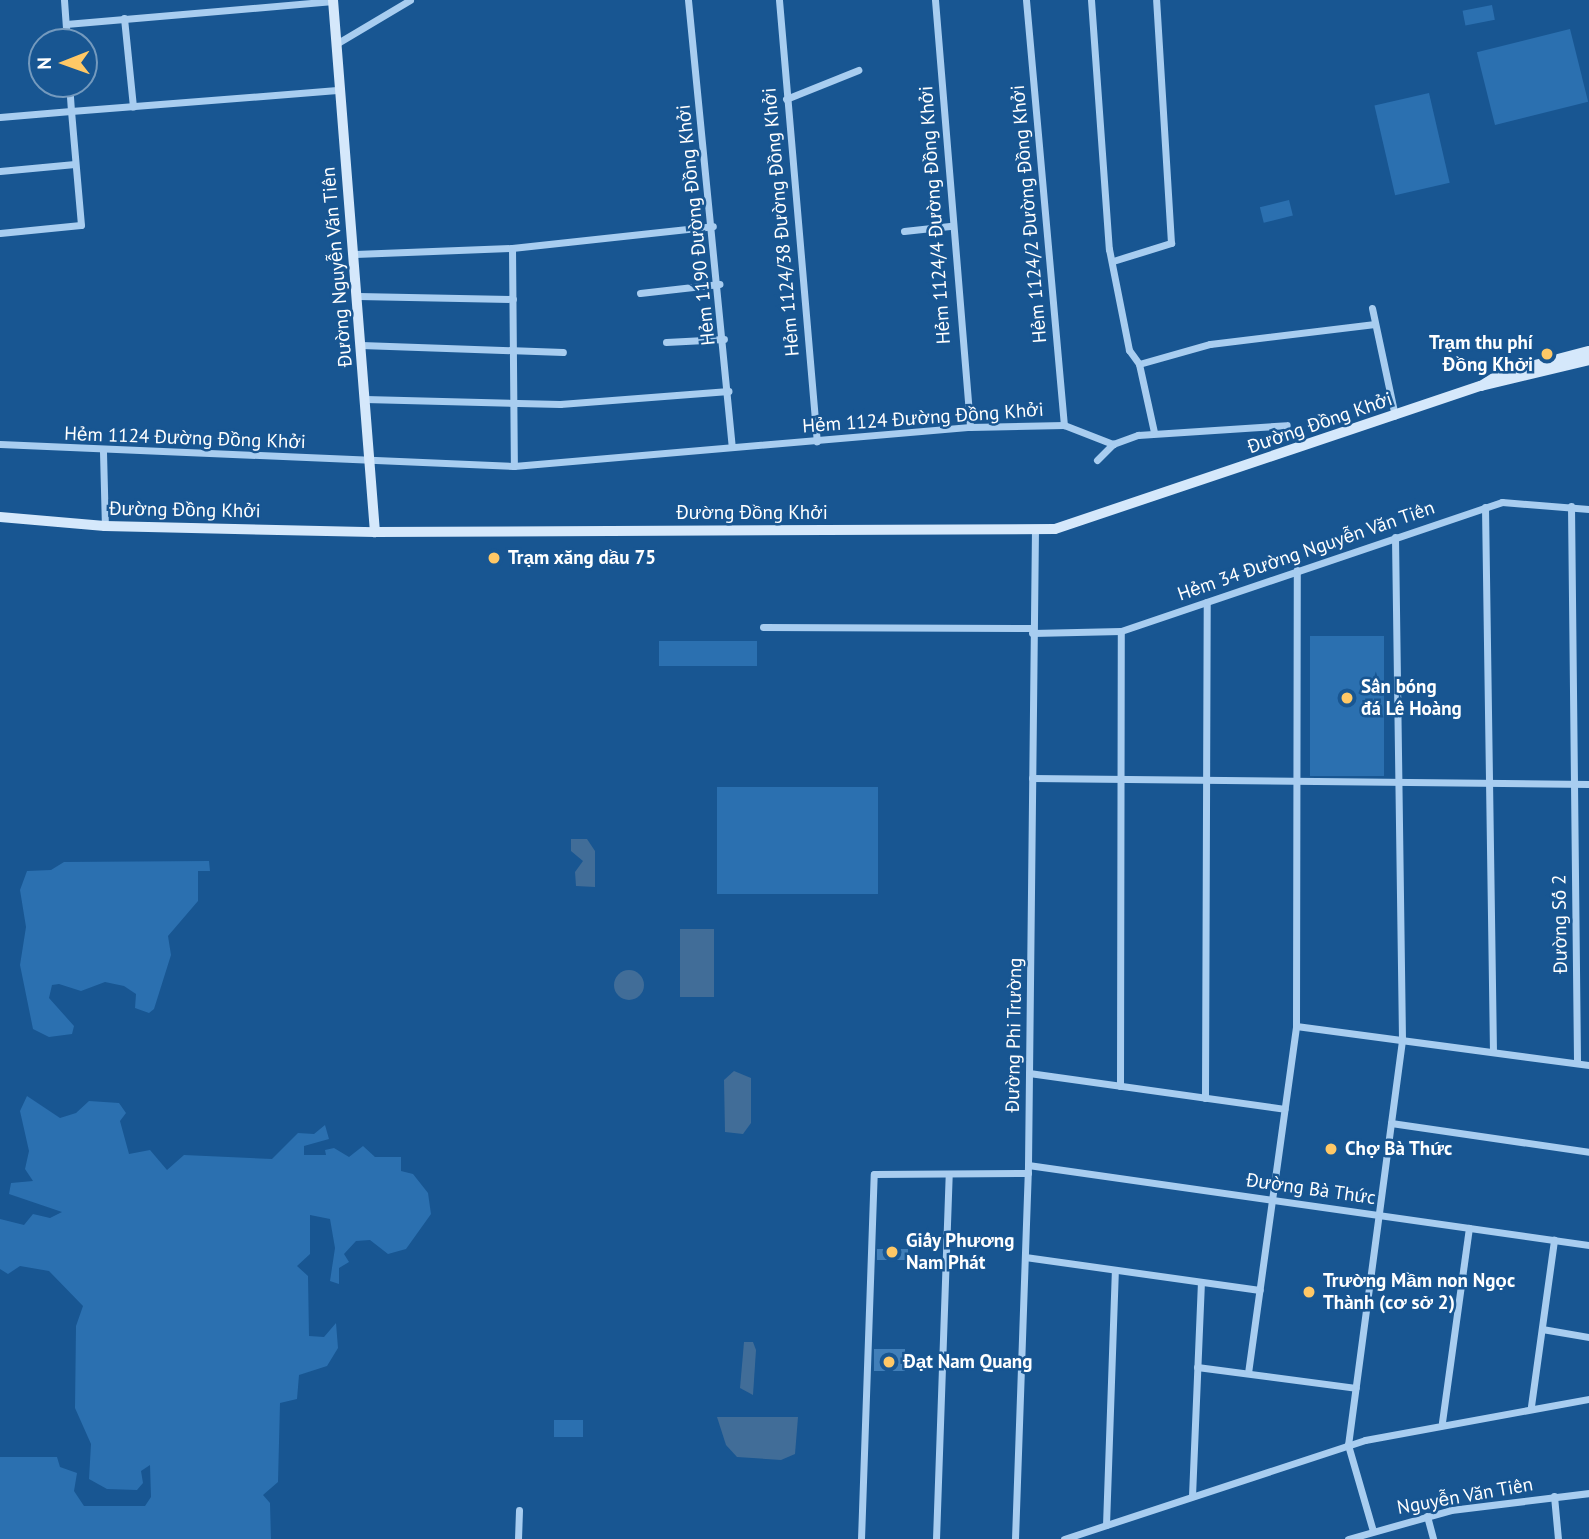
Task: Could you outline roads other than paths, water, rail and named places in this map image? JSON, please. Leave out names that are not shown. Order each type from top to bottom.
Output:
[{"type":"main road","name":"Đường Nguyễn Văn Tiên","points":[[333,1],[375,532]]},
{"type":"main road","name":"Đường Đồng Khởi","points":[[1481,386],[1500,374],[1589,351]]},
{"type":"main road","name":"Đường Đồng Khởi","points":[[0,517],[105,526],[375,532],[1035,531],[1079,524],[1481,386],[1589,360]]},
{"type":"street","points":[[64,0],[66,28]]},
{"type":"street","points":[[337,44],[410,0]]},
{"type":"street","name":"Hẻm 1190 Đường Đồng Khởi","points":[[688,0],[719,284],[732,447]]},
{"type":"street","name":"Hẻm 1124/38 Đường Đồng Khởi","points":[[779,0],[817,440]]},
{"type":"street","name":"Hẻm 1124/4 Đường Đồng Khởi","points":[[934,0],[950,226],[970,428]]},
{"type":"street","name":"Hẻm 1124/2 Đường Đồng Khởi","points":[[1026,0],[1064,425]]},
{"type":"street","points":[[1091,0],[1104,210],[1129,350],[1139,364],[1154,432]]},
{"type":"street","points":[[1113,261],[1171,243],[1156,0]]},
{"type":"street","points":[[66,24],[333,1]]},
{"type":"street","points":[[124,18],[133,107]]},
{"type":"street","points":[[786,99],[858,70]]},
{"type":"street","points":[[0,117],[340,90]]},
{"type":"street","points":[[0,233],[81,225],[70,98]]},
{"type":"street","points":[[0,171],[75,164]]},
{"type":"street","points":[[355,254],[512,248],[713,226]]},
{"type":"street","points":[[904,231],[950,226]]},
{"type":"street","points":[[512,248],[514,466]]},
{"type":"street","points":[[640,293],[719,284]]},
{"type":"street","points":[[358,296],[513,299]]},
{"type":"street","points":[[1372,308],[1395,416]]},
{"type":"street","points":[[1139,364],[1210,344],[1375,324]]},
{"type":"street","points":[[666,342],[724,339]]},
{"type":"street","points":[[361,345],[563,352]]},
{"type":"street","points":[[365,399],[515,403],[728,391]]},
{"type":"street","name":"Hẻm 1124 Đường Đồng Khởi","points":[[0,444],[103,452],[514,466],[970,428],[1064,425],[1113,444]]},
{"type":"street","points":[[1097,460],[1113,444],[1154,432],[1287,425]]},
{"type":"street","points":[[103,452],[105,526]]},
{"type":"street","name":"Hẻm 34 Đường Nguyễn Văn Tiên","points":[[763,627],[1121,631],[1485,507],[1517,499],[1589,509]]},
{"type":"street","name":"Đường Số 2","points":[[1571,506],[1577,1063]]},
{"type":"street","points":[[1485,507],[1493,1052]]},
{"type":"street","name":"Đường Phi Trường","points":[[1015,1539],[1028,1169],[1035,531]]},
{"type":"street","points":[[1373,1531],[1348,1445],[1402,1039],[1395,537]]},
{"type":"street","points":[[1248,1373],[1296,1026],[1297,570]]},
{"type":"street","points":[[1205,1098],[1207,601]]},
{"type":"street","points":[[1119,1086],[1121,631]]},
{"type":"street","points":[[1032,778],[1398,786],[1589,784]]},
{"type":"street","points":[[1296,1026],[1589,1065]]},
{"type":"street","points":[[1029,1073],[1284,1110]]},
{"type":"street","points":[[1391,1123],[1589,1152]]},
{"type":"street","name":"Đường Bà Thức","points":[[861,1539],[874,1174],[949,1174],[1028,1169],[1589,1245]]},
{"type":"street","points":[[936,1539],[949,1174]]},
{"type":"street","points":[[1442,1422],[1469,1228]]},
{"type":"street","points":[[1531,1406],[1554,1240]]},
{"type":"street","points":[[1025,1257],[1260,1290]]},
{"type":"street","points":[[1106,1525],[1115,1270]]},
{"type":"street","points":[[1192,1496],[1201,1282]]},
{"type":"street","points":[[1542,1329],[1589,1337]]},
{"type":"street","points":[[1197,1367],[1356,1388]]},
{"type":"street","points":[[1064,1539],[1348,1445],[1442,1422],[1589,1399]]},
{"type":"street","name":"Nguyễn Văn Tiên","points":[[1348,1539],[1427,1516],[1589,1493]]},
{"type":"street","points":[[1554,1496],[1558,1539]]},
{"type":"street","points":[[518,1539],[519,1510]]},
{"type":"street","points":[[1427,1516],[1433,1539]]},
{"type":"place","name":"Trạm thu phí Đồng Khởi","points":[[1547,354]]},
{"type":"place","name":"Trạm xăng dầu 75","points":[[494,558]]},
{"type":"place","name":"Sân bóng đá Lê Hoàng","points":[[1347,698]]},
{"type":"place","name":"Chợ Bà Thức","points":[[1331,1149]]},
{"type":"place","name":"Giấy Phương Nam Phát","points":[[892,1252]]},
{"type":"place","name":"Trường Mầm non Ngọc Thành (cơ sở 2)","points":[[1309,1292]]},
{"type":"place","name":"Đạt Nam Quang","points":[[889,1362]]}]
